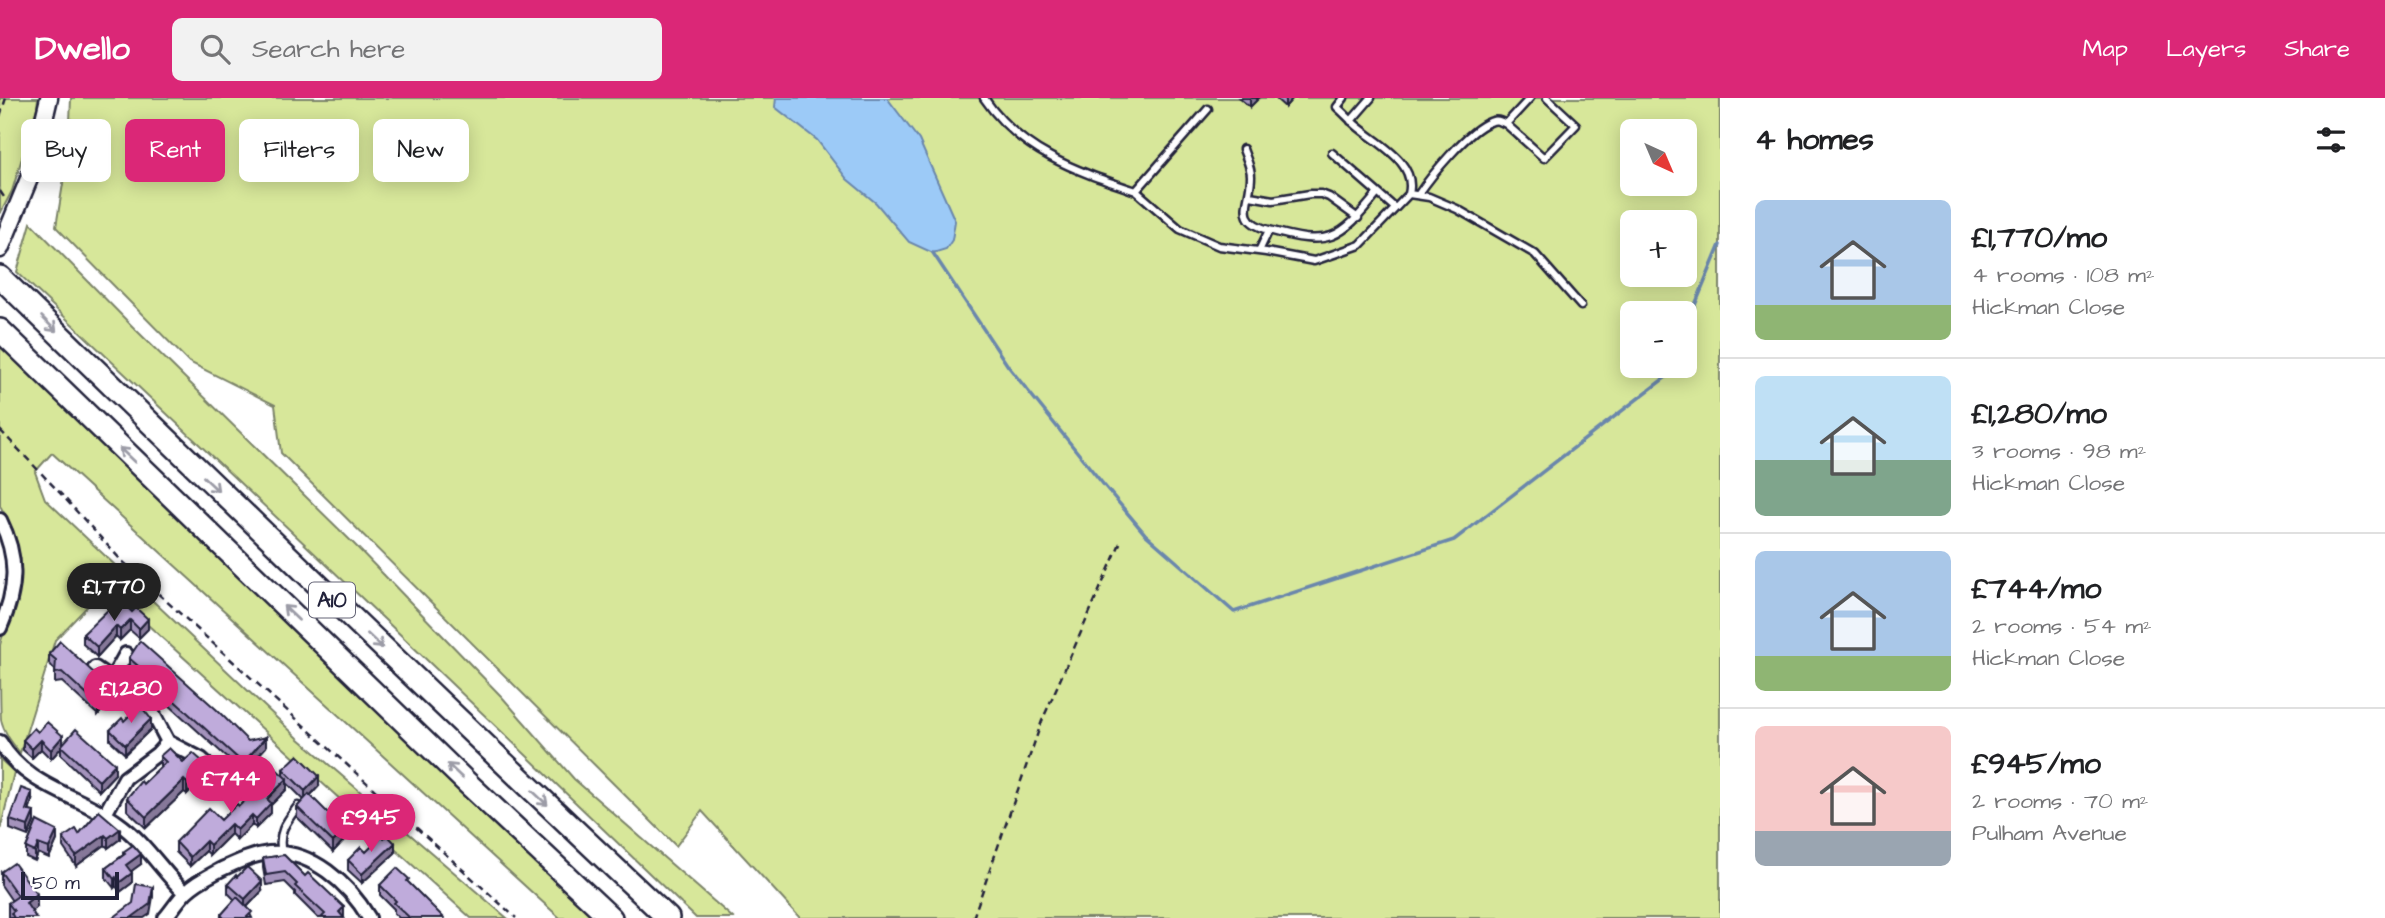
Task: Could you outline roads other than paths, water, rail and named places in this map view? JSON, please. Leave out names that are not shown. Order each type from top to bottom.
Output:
[{"type":"highway","name":"A10","points":[[0,276],[330,598],[668,918]]},
{"type":"highway","name":"A10","points":[[0,330],[424,742],[611,918]]},
{"type":"street","points":[[2,245],[31,174],[49,98]]},
{"type":"street","points":[[0,520],[11,550],[14,577],[10,607],[0,628]]},
{"type":"street","points":[[112,679],[126,654]]},
{"type":"street","points":[[95,668],[150,710],[169,742],[201,759],[225,780]]},
{"type":"street","points":[[0,742],[27,772],[71,799],[105,814],[135,837],[164,873],[185,893]]},
{"type":"street","points":[[105,814],[125,778],[169,742]]},
{"type":"street","points":[[165,918],[185,893],[202,879],[258,855],[282,853],[311,862],[334,877],[354,896],[369,918]]},
{"type":"lane","points":[[984,98],[1018,135],[1045,156],[1136,191],[1180,229],[1219,246],[1314,261],[1360,245],[1409,194],[1411,185],[1409,174],[1390,151],[1337,107],[1344,98]]},
{"type":"lane","points":[[1352,121],[1371,98]]},
{"type":"lane","points":[[1506,124],[1530,98]]},
{"type":"lane","points":[[1418,195],[1433,173],[1488,122],[1498,120],[1506,124],[1544,158],[1576,125],[1547,98]]},
{"type":"lane","points":[[1136,191],[1208,109]]},
{"type":"lane","points":[[1243,149],[1251,173],[1250,196],[1245,209],[1248,220],[1256,226],[1317,240],[1336,234],[1358,218],[1378,193]]},
{"type":"lane","points":[[1332,152],[1395,208]]},
{"type":"lane","points":[[1250,196],[1273,200],[1321,194],[1358,218]]},
{"type":"lane","points":[[1409,194],[1429,197],[1504,233],[1535,254],[1581,306]]},
{"type":"lane","points":[[1259,251],[1269,230]]},
{"type":"lane","points":[[282,853],[280,844],[283,826],[298,806]]},
{"type":"water","points":[[776,98],[887,98],[919,140],[955,221],[952,240],[946,249],[933,253],[909,242],[876,203],[847,179],[817,140],[775,107]]},
{"type":"waterway","points":[[1697,301],[1720,245]]},
{"type":"waterway","points":[[933,253],[1008,366],[1103,484],[1145,534],[1234,612],[1454,540],[1665,378]]}]
